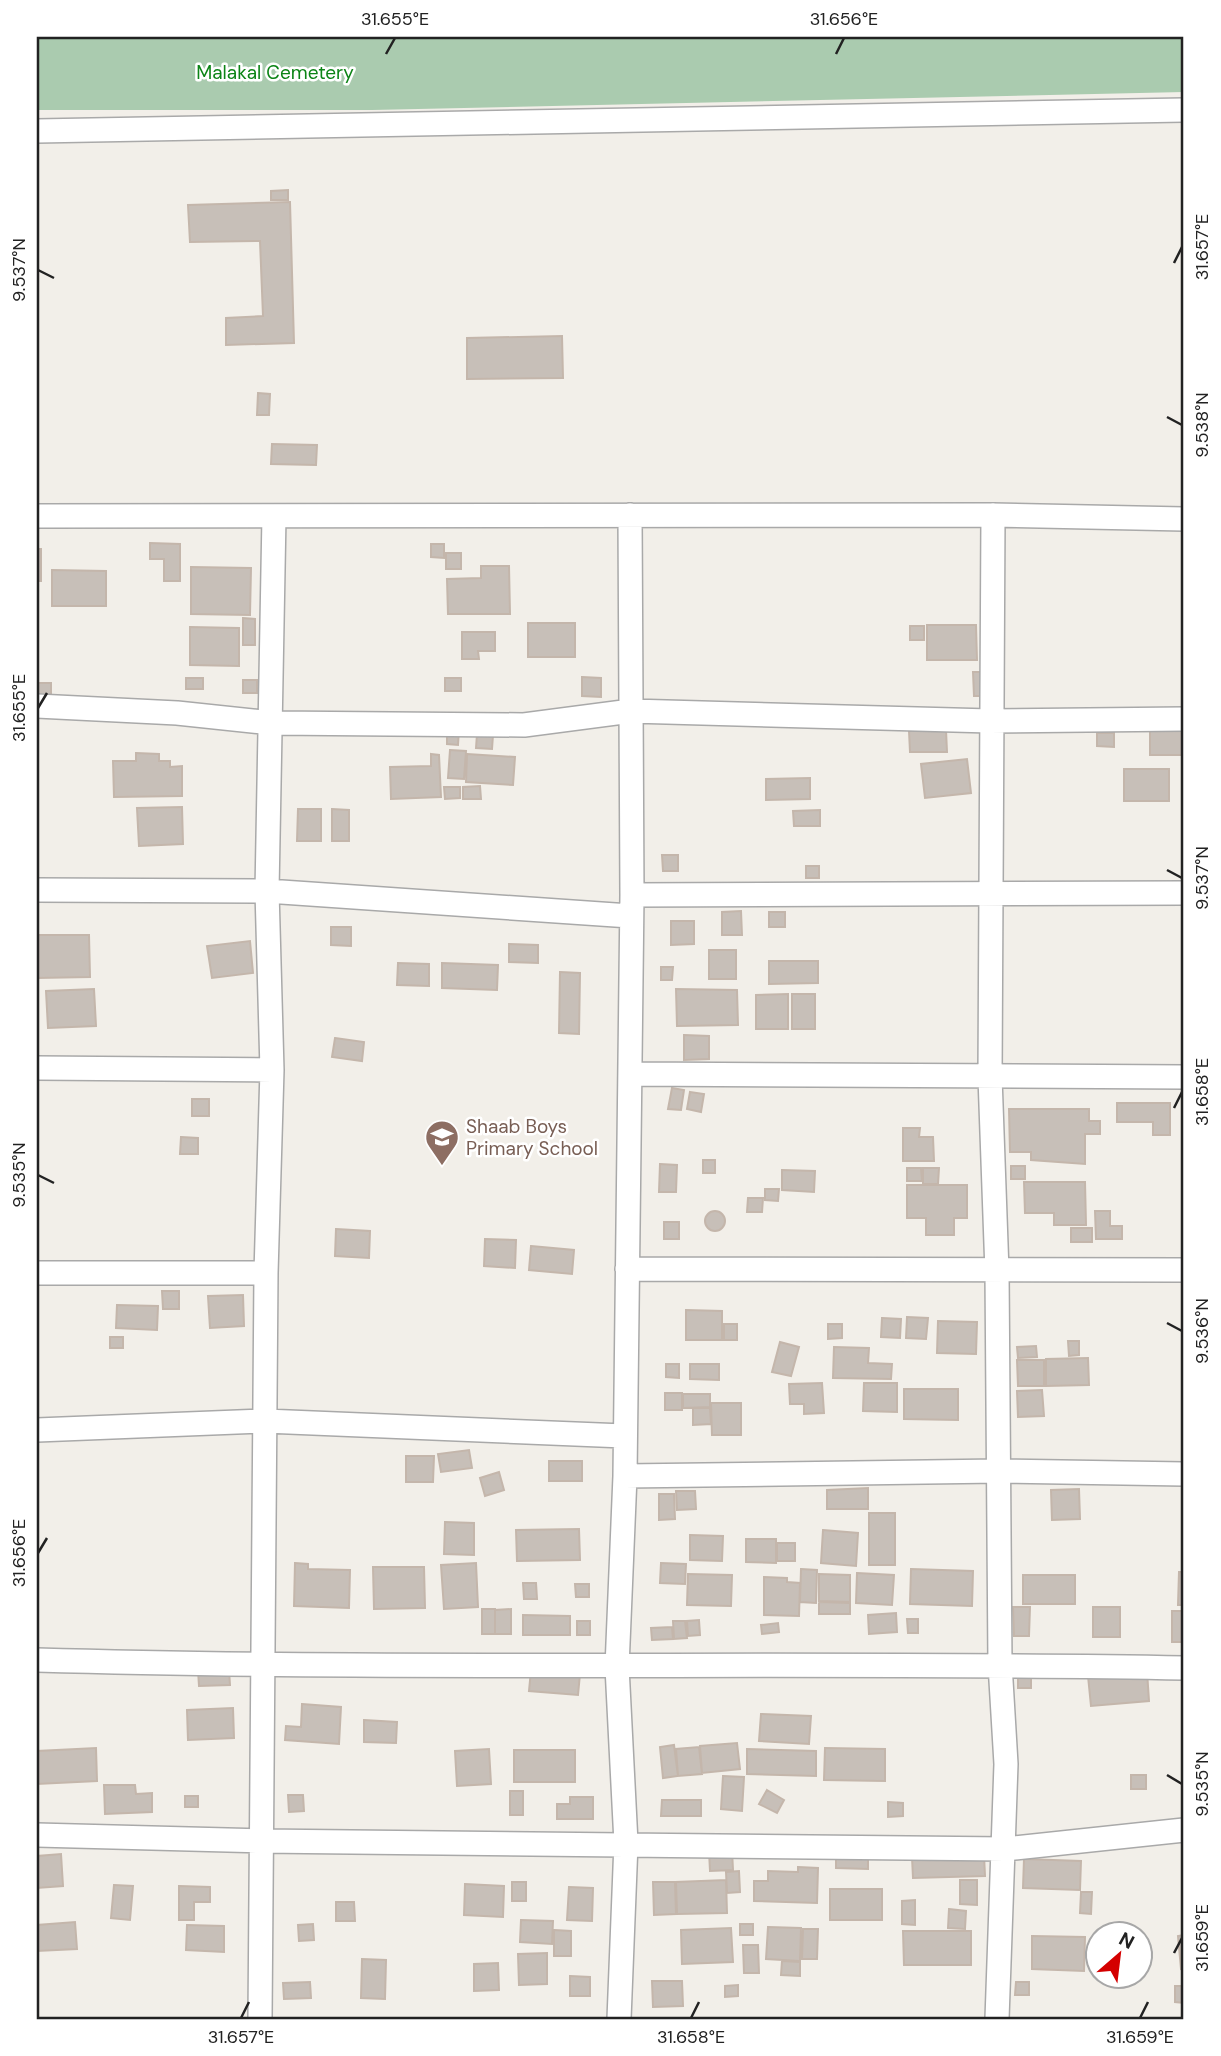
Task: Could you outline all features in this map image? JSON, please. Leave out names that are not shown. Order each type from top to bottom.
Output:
[{"type":"street","points":[[37,131],[1184,110]]},
{"type":"street","points":[[618,2019],[626,1843],[617,1667],[625,1476],[630,1074],[630,515]]},
{"type":"street","points":[[993,515],[990,1077],[997,1272],[1000,1664],[1006,1764],[997,2019]]},
{"type":"street","points":[[37,516],[993,515],[1184,519]]},
{"type":"street","points":[[260,2019],[266,1273],[272,1070],[267,891],[274,516]]},
{"type":"street","points":[[37,706],[177,713],[272,723],[524,725],[631,711],[990,721],[1184,719]]},
{"type":"street","points":[[37,890],[267,891],[631,906],[990,892],[1184,893]]},
{"type":"street","points":[[37,1068],[272,1070]]},
{"type":"street","points":[[630,1074],[1184,1077]]},
{"type":"street","points":[[627,1269],[997,1272],[1184,1270]]},
{"type":"street","points":[[37,1273],[266,1273]]},
{"type":"street","points":[[37,1430],[265,1421],[624,1436]]},
{"type":"street","points":[[625,1476],[999,1471],[1184,1474]]},
{"type":"street","points":[[37,1660],[264,1667],[1000,1664],[1184,1668]]},
{"type":"street","points":[[37,1835],[261,1841],[1005,1849],[1184,1830]]},
{"type":"green space","name":"Malakal Cemetery","points":[[37,37],[1184,37],[1184,92],[372,110],[37,110]]},
{"type":"building","points":[[288,190],[288,200],[271,200],[271,191]]},
{"type":"building","points":[[290,202],[294,343],[226,345],[226,318],[263,316],[260,241],[190,242],[188,205]]},
{"type":"building","points":[[562,336],[563,378],[467,379],[467,338]]},
{"type":"building","points":[[258,393],[270,394],[269,415],[257,415]]},
{"type":"building","points":[[272,444],[317,445],[316,465],[271,464]]},
{"type":"building","points":[[150,543],[180,544],[180,581],[164,581],[164,559],[150,559]]},
{"type":"building","points":[[431,544],[444,544],[444,558],[431,557]]},
{"type":"building","points":[[37,549],[41,549],[41,581],[37,581]]},
{"type":"building","points":[[446,553],[461,553],[461,569],[446,569]]},
{"type":"building","points":[[481,566],[509,566],[510,614],[448,614],[447,579],[481,578]]},
{"type":"building","points":[[191,567],[251,568],[250,615],[191,614]]},
{"type":"building","points":[[52,570],[106,571],[106,606],[52,606]]},
{"type":"building","points":[[243,618],[255,619],[255,645],[243,645]]},
{"type":"building","points":[[528,623],[575,623],[575,657],[528,657]]},
{"type":"building","points":[[927,625],[976,625],[977,660],[927,660]]},
{"type":"building","points":[[910,626],[924,626],[924,640],[910,640]]},
{"type":"building","points":[[190,627],[239,628],[239,666],[190,665]]},
{"type":"building","points":[[462,632],[495,632],[495,651],[478,651],[479,659],[462,659]]},
{"type":"building","points":[[973,672],[987,672],[988,696],[974,696]]},
{"type":"building","points":[[582,677],[601,678],[601,697],[582,696]]},
{"type":"building","points":[[186,678],[203,678],[203,689],[186,689]]},
{"type":"building","points":[[445,678],[461,678],[461,691],[445,691]]},
{"type":"building","points":[[243,680],[257,680],[257,693],[243,693]]},
{"type":"building","points":[[37,683],[51,683],[51,696],[37,695]]},
{"type":"building","points":[[447,729],[459,729],[458,745],[447,744]]},
{"type":"building","points":[[946,730],[947,752],[910,752],[909,731]]},
{"type":"building","points":[[1150,730],[1183,730],[1183,755],[1150,755]]},
{"type":"building","points":[[1097,733],[1114,733],[1114,747],[1097,746]]},
{"type":"building","points":[[477,734],[493,735],[492,749],[476,748]]},
{"type":"building","points":[[450,750],[466,751],[464,779],[448,778]]},
{"type":"building","points":[[136,753],[159,754],[159,761],[170,761],[170,767],[182,766],[182,796],[114,797],[113,761],[136,761]]},
{"type":"building","points":[[431,754],[439,755],[441,797],[391,799],[390,767],[431,766]]},
{"type":"building","points":[[467,754],[515,757],[513,785],[466,782]]},
{"type":"building","points":[[967,759],[971,793],[925,798],[921,764]]},
{"type":"building","points":[[1124,769],[1169,769],[1169,801],[1124,801]]},
{"type":"building","points":[[810,778],[810,799],[766,800],[766,779]]},
{"type":"building","points":[[480,786],[481,799],[463,799],[463,787]]},
{"type":"building","points":[[444,787],[460,787],[460,798],[445,799]]},
{"type":"building","points":[[182,807],[183,844],[139,846],[137,808]]},
{"type":"building","points":[[298,809],[321,809],[321,841],[297,841]]},
{"type":"building","points":[[332,809],[349,810],[349,841],[332,841]]},
{"type":"building","points":[[820,810],[820,826],[794,826],[793,811]]},
{"type":"building","points":[[662,855],[678,855],[678,871],[663,871]]},
{"type":"building","points":[[806,866],[819,866],[819,878],[806,878]]},
{"type":"building","points":[[741,911],[742,935],[722,935],[722,912]]},
{"type":"building","points":[[769,912],[785,912],[785,927],[769,927]]},
{"type":"building","points":[[671,921],[694,921],[694,944],[671,945]]},
{"type":"building","points":[[331,927],[351,927],[351,946],[331,945]]},
{"type":"building","points":[[37,935],[89,935],[90,977],[37,978]]},
{"type":"building","points":[[250,941],[253,973],[212,978],[207,946]]},
{"type":"building","points":[[509,944],[538,945],[538,963],[509,962]]},
{"type":"building","points":[[709,950],[736,950],[736,979],[709,979]]},
{"type":"building","points":[[769,961],[818,961],[818,983],[769,984]]},
{"type":"building","points":[[398,963],[429,964],[429,986],[397,985]]},
{"type":"building","points":[[442,963],[498,965],[497,990],[442,988]]},
{"type":"building","points":[[661,967],[673,967],[672,980],[661,980]]},
{"type":"building","points":[[560,972],[580,973],[579,1034],[559,1033]]},
{"type":"building","points":[[94,989],[96,1026],[48,1028],[46,991]]},
{"type":"building","points":[[676,989],[737,990],[738,1025],[677,1026]]},
{"type":"building","points":[[788,994],[788,1029],[756,1029],[756,995]]},
{"type":"building","points":[[792,994],[815,994],[815,1029],[792,1029]]},
{"type":"building","points":[[684,1035],[709,1036],[709,1059],[684,1060]]},
{"type":"building","points":[[335,1038],[364,1042],[362,1061],[332,1057]]},
{"type":"building","points":[[672,1088],[684,1090],[681,1110],[668,1109]]},
{"type":"building","points":[[690,1092],[704,1094],[701,1112],[687,1109]]},
{"type":"building","points":[[192,1099],[209,1099],[209,1116],[192,1116]]},
{"type":"building","points":[[1117,1103],[1170,1103],[1170,1135],[1153,1135],[1153,1122],[1117,1122]]},
{"type":"building","points":[[1009,1109],[1089,1109],[1089,1121],[1100,1121],[1100,1134],[1085,1134],[1085,1164],[1031,1160],[1031,1152],[1010,1152]]},
{"type":"building","points":[[903,1128],[920,1128],[919,1137],[933,1137],[934,1161],[903,1161]]},
{"type":"building","points":[[181,1137],[198,1138],[198,1154],[180,1154]]},
{"type":"building","points":[[703,1160],[715,1160],[715,1173],[703,1173]]},
{"type":"building","points":[[660,1164],[677,1165],[676,1192],[659,1192]]},
{"type":"building","points":[[1011,1166],[1025,1166],[1025,1179],[1011,1179]]},
{"type":"building","points":[[907,1168],[921,1168],[922,1181],[907,1181]]},
{"type":"building","points":[[923,1168],[939,1168],[938,1184],[923,1184]]},
{"type":"building","points":[[782,1170],[815,1171],[814,1192],[782,1190]]},
{"type":"building","points":[[1024,1182],[1085,1182],[1086,1225],[1054,1225],[1054,1213],[1025,1213]]},
{"type":"building","points":[[907,1185],[967,1185],[967,1218],[954,1218],[954,1235],[926,1235],[926,1218],[907,1218]]},
{"type":"building","points":[[765,1189],[779,1189],[778,1201],[765,1200]]},
{"type":"building","points":[[748,1198],[763,1198],[762,1212],[747,1212]]},
{"type":"building","points":[[715,1211],[722,1214],[725,1221],[722,1228],[715,1231],[708,1228],[705,1221],[708,1214]]},
{"type":"building","points":[[1095,1211],[1110,1211],[1110,1226],[1122,1226],[1122,1239],[1096,1239]]},
{"type":"building","points":[[664,1222],[679,1222],[679,1239],[664,1239]]},
{"type":"building","points":[[1071,1228],[1092,1228],[1092,1242],[1071,1242]]},
{"type":"building","points":[[336,1229],[370,1231],[369,1258],[335,1256]]},
{"type":"building","points":[[485,1239],[516,1240],[515,1268],[484,1266]]},
{"type":"building","points":[[531,1246],[574,1250],[572,1274],[529,1270]]},
{"type":"building","points":[[162,1291],[179,1291],[179,1309],[163,1309]]},
{"type":"building","points":[[243,1295],[244,1326],[210,1328],[208,1296]]},
{"type":"building","points":[[117,1305],[158,1306],[157,1330],[116,1328]]},
{"type":"building","points":[[686,1310],[722,1311],[722,1340],[686,1340]]},
{"type":"building","points":[[907,1317],[928,1318],[926,1339],[906,1338]]},
{"type":"building","points":[[882,1318],[901,1319],[900,1338],[881,1337]]},
{"type":"building","points":[[938,1321],[977,1322],[976,1354],[937,1353]]},
{"type":"building","points":[[724,1324],[737,1324],[737,1340],[724,1340]]},
{"type":"building","points":[[828,1324],[842,1324],[842,1338],[828,1339]]},
{"type":"building","points":[[110,1337],[123,1337],[123,1348],[110,1348]]},
{"type":"building","points":[[1068,1341],[1079,1341],[1079,1355],[1069,1356]]},
{"type":"building","points":[[780,1342],[799,1347],[791,1376],[772,1372]]},
{"type":"building","points":[[1036,1346],[1037,1357],[1018,1358],[1017,1347]]},
{"type":"building","points":[[834,1347],[869,1348],[868,1363],[892,1364],[891,1379],[833,1378]]},
{"type":"building","points":[[1088,1358],[1089,1385],[1046,1386],[1046,1359]]},
{"type":"building","points":[[1017,1360],[1044,1360],[1044,1386],[1018,1386]]},
{"type":"building","points":[[666,1364],[679,1364],[679,1378],[666,1377]]},
{"type":"building","points":[[690,1364],[719,1364],[719,1380],[690,1379]]},
{"type":"building","points":[[822,1383],[824,1413],[804,1414],[804,1404],[790,1404],[789,1384]]},
{"type":"building","points":[[864,1383],[897,1383],[897,1412],[863,1411]]},
{"type":"building","points":[[904,1389],[958,1389],[958,1420],[904,1419]]},
{"type":"building","points":[[1042,1390],[1044,1416],[1018,1417],[1017,1391]]},
{"type":"building","points":[[665,1393],[682,1393],[682,1410],[665,1410]]},
{"type":"building","points":[[683,1394],[710,1394],[710,1407],[683,1408]]},
{"type":"building","points":[[711,1403],[741,1403],[741,1435],[712,1435]]},
{"type":"building","points":[[693,1408],[710,1408],[711,1424],[693,1425]]},
{"type":"building","points":[[469,1450],[472,1468],[441,1472],[438,1454]]},
{"type":"building","points":[[406,1456],[434,1456],[433,1482],[406,1482]]},
{"type":"building","points":[[549,1461],[582,1461],[582,1481],[549,1481]]},
{"type":"building","points":[[499,1472],[504,1490],[485,1496],[480,1478]]},
{"type":"building","points":[[868,1488],[868,1509],[827,1509],[827,1490]]},
{"type":"building","points":[[1079,1489],[1080,1519],[1052,1520],[1051,1490]]},
{"type":"building","points":[[676,1491],[695,1491],[696,1509],[677,1510]]},
{"type":"building","points":[[659,1494],[674,1494],[675,1519],[659,1520]]},
{"type":"building","points":[[869,1513],[895,1513],[895,1565],[869,1565]]},
{"type":"building","points":[[445,1522],[474,1523],[474,1555],[444,1554]]},
{"type":"building","points":[[579,1529],[580,1560],[517,1561],[516,1530]]},
{"type":"building","points":[[823,1530],[858,1533],[856,1566],[821,1563]]},
{"type":"building","points":[[690,1535],[723,1536],[722,1561],[690,1560]]},
{"type":"building","points":[[746,1539],[776,1539],[776,1563],[746,1562]]},
{"type":"building","points":[[777,1543],[795,1543],[795,1561],[777,1561]]},
{"type":"building","points":[[295,1563],[308,1564],[308,1569],[350,1570],[349,1608],[294,1606]]},
{"type":"building","points":[[476,1563],[478,1607],[444,1609],[441,1565]]},
{"type":"building","points":[[661,1563],[686,1564],[685,1584],[660,1583]]},
{"type":"building","points":[[373,1567],[424,1567],[425,1608],[374,1609]]},
{"type":"building","points":[[801,1569],[817,1570],[816,1603],[800,1602]]},
{"type":"building","points":[[911,1569],[973,1571],[972,1606],[910,1604]]},
{"type":"building","points":[[1179,1572],[1184,1572],[1184,1605],[1178,1605]]},
{"type":"building","points":[[857,1573],[894,1575],[892,1605],[856,1603]]},
{"type":"building","points":[[688,1574],[732,1575],[731,1606],[687,1605]]},
{"type":"building","points":[[819,1574],[850,1575],[850,1602],[819,1601]]},
{"type":"building","points":[[1023,1575],[1075,1575],[1075,1604],[1023,1604]]},
{"type":"building","points":[[764,1577],[787,1578],[787,1582],[800,1583],[799,1616],[764,1615]]},
{"type":"building","points":[[523,1583],[536,1583],[537,1599],[524,1599]]},
{"type":"building","points":[[575,1584],[589,1584],[589,1597],[576,1597]]},
{"type":"building","points":[[819,1602],[850,1603],[850,1614],[819,1614]]},
{"type":"building","points":[[1013,1607],[1030,1607],[1029,1636],[1014,1636]]},
{"type":"building","points":[[1093,1607],[1120,1607],[1120,1637],[1093,1637]]},
{"type":"building","points":[[482,1609],[495,1609],[495,1634],[482,1634]]},
{"type":"building","points":[[511,1609],[511,1634],[495,1634],[495,1610]]},
{"type":"building","points":[[1172,1611],[1184,1611],[1184,1642],[1172,1642]]},
{"type":"building","points":[[896,1613],[897,1632],[869,1634],[868,1615]]},
{"type":"building","points":[[523,1615],[570,1616],[570,1635],[523,1635]]},
{"type":"building","points":[[907,1619],[918,1619],[918,1633],[908,1633]]},
{"type":"building","points":[[699,1620],[700,1635],[688,1636],[687,1621]]},
{"type":"building","points":[[577,1621],[590,1621],[590,1635],[577,1635]]},
{"type":"building","points":[[673,1621],[685,1621],[687,1638],[674,1639]]},
{"type":"building","points":[[778,1623],[779,1632],[762,1634],[761,1625]]},
{"type":"building","points":[[672,1627],[673,1639],[652,1640],[651,1628]]},
{"type":"building","points":[[198,1670],[229,1670],[230,1685],[199,1686]]},
{"type":"building","points":[[531,1670],[580,1674],[578,1695],[529,1691]]},
{"type":"building","points":[[1147,1671],[1149,1701],[1091,1706],[1088,1676]]},
{"type":"building","points":[[1018,1675],[1031,1675],[1031,1688],[1018,1688]]},
{"type":"building","points":[[302,1704],[341,1707],[339,1744],[285,1740],[286,1726],[301,1727]]},
{"type":"building","points":[[233,1708],[234,1738],[188,1740],[187,1710]]},
{"type":"building","points":[[761,1714],[811,1716],[809,1744],[759,1741]]},
{"type":"building","points":[[364,1720],[397,1722],[396,1743],[364,1742]]},
{"type":"building","points":[[737,1743],[740,1769],[702,1773],[700,1746]]},
{"type":"building","points":[[674,1745],[678,1776],[663,1778],[660,1747]]},
{"type":"building","points":[[699,1747],[702,1774],[678,1776],[676,1749]]},
{"type":"building","points":[[96,1748],[97,1781],[37,1784],[37,1751]]},
{"type":"building","points":[[825,1748],[885,1749],[885,1781],[824,1780]]},
{"type":"building","points":[[489,1749],[491,1784],[457,1786],[455,1751]]},
{"type":"building","points":[[747,1749],[816,1751],[816,1776],[747,1774]]},
{"type":"building","points":[[514,1750],[575,1750],[575,1782],[514,1782]]},
{"type":"building","points":[[1131,1775],[1146,1775],[1146,1789],[1131,1789]]},
{"type":"building","points":[[723,1776],[744,1777],[742,1811],[721,1809]]},
{"type":"building","points":[[104,1785],[135,1785],[136,1794],[152,1793],[152,1812],[105,1814]]},
{"type":"building","points":[[767,1790],[784,1800],[777,1813],[759,1804]]},
{"type":"building","points":[[510,1791],[523,1791],[523,1815],[510,1815]]},
{"type":"building","points":[[288,1795],[303,1795],[304,1811],[289,1812]]},
{"type":"building","points":[[185,1796],[198,1796],[198,1807],[185,1807]]},
{"type":"building","points":[[570,1797],[593,1797],[593,1819],[557,1819],[557,1804],[570,1804]]},
{"type":"building","points":[[662,1800],[701,1800],[701,1816],[661,1816]]},
{"type":"building","points":[[888,1802],[903,1803],[903,1816],[888,1817]]},
{"type":"building","points":[[732,1850],[733,1870],[710,1871],[709,1851]]},
{"type":"building","points":[[836,1851],[868,1852],[868,1869],[836,1868]]},
{"type":"building","points":[[61,1854],[63,1886],[37,1888],[37,1856]]},
{"type":"building","points":[[984,1855],[985,1876],[913,1878],[912,1857]]},
{"type":"building","points":[[1024,1859],[1081,1861],[1080,1890],[1023,1888]]},
{"type":"building","points":[[798,1867],[818,1868],[817,1903],[754,1901],[754,1881],[768,1881],[768,1871],[798,1872]]},
{"type":"building","points":[[739,1871],[740,1892],[727,1893],[726,1872]]},
{"type":"building","points":[[726,1880],[727,1913],[677,1914],[676,1882]]},
{"type":"building","points":[[960,1880],[977,1880],[977,1905],[960,1904]]},
{"type":"building","points":[[512,1882],[526,1882],[526,1901],[512,1901]]},
{"type":"building","points":[[653,1882],[675,1882],[676,1914],[654,1915]]},
{"type":"building","points":[[465,1884],[504,1886],[503,1917],[464,1915]]},
{"type":"building","points":[[114,1885],[133,1886],[130,1920],[111,1918]]},
{"type":"building","points":[[179,1886],[210,1887],[210,1902],[194,1902],[194,1920],[179,1920]]},
{"type":"building","points":[[569,1887],[593,1888],[592,1921],[567,1920]]},
{"type":"building","points":[[830,1889],[882,1889],[882,1920],[830,1920]]},
{"type":"building","points":[[1081,1892],[1092,1892],[1091,1914],[1080,1913]]},
{"type":"building","points":[[915,1900],[915,1925],[902,1924],[902,1901]]},
{"type":"building","points":[[336,1902],[354,1902],[355,1921],[336,1921]]},
{"type":"building","points":[[949,1909],[966,1911],[965,1929],[948,1928]]},
{"type":"building","points":[[521,1920],[553,1921],[552,1944],[520,1942]]},
{"type":"building","points":[[75,1922],[77,1949],[37,1951],[37,1925]]},
{"type":"building","points":[[313,1924],[314,1940],[299,1941],[298,1925]]},
{"type":"building","points":[[740,1924],[753,1924],[753,1935],[740,1935]]},
{"type":"building","points":[[187,1925],[224,1926],[224,1952],[186,1950]]},
{"type":"building","points":[[768,1927],[801,1928],[800,1961],[766,1959]]},
{"type":"building","points":[[731,1928],[733,1962],[682,1964],[681,1930]]},
{"type":"building","points":[[803,1929],[818,1929],[817,1959],[802,1959]]},
{"type":"building","points":[[554,1930],[571,1931],[571,1956],[554,1956]]},
{"type":"building","points":[[903,1931],[971,1931],[971,1965],[904,1965]]},
{"type":"building","points":[[1184,1935],[1184,1968],[1181,1969],[1178,1936]]},
{"type":"building","points":[[1032,1936],[1084,1937],[1084,1971],[1032,1969]]},
{"type":"building","points":[[743,1945],[758,1945],[759,1973],[744,1973]]},
{"type":"building","points":[[547,1953],[547,1984],[519,1985],[518,1954]]},
{"type":"building","points":[[362,1959],[386,1960],[385,1999],[361,1998]]},
{"type":"building","points":[[782,1961],[800,1962],[800,1976],[781,1975]]},
{"type":"building","points":[[498,1963],[499,1990],[474,1991],[474,1964]]},
{"type":"building","points":[[570,1976],[590,1977],[590,1996],[570,1996]]},
{"type":"building","points":[[652,1981],[682,1981],[683,2006],[653,2007]]},
{"type":"building","points":[[310,1982],[311,1998],[284,1999],[283,1983]]},
{"type":"building","points":[[1016,1982],[1029,1982],[1029,1995],[1015,1995]]},
{"type":"building","points":[[738,1985],[738,1996],[725,1997],[725,1986]]},
{"type":"building","points":[[1175,1986],[1184,1986],[1184,2003],[1175,2002]]},
{"type":"place","name":"Shaab Boys Primary School","points":[[442,1167]]}]
